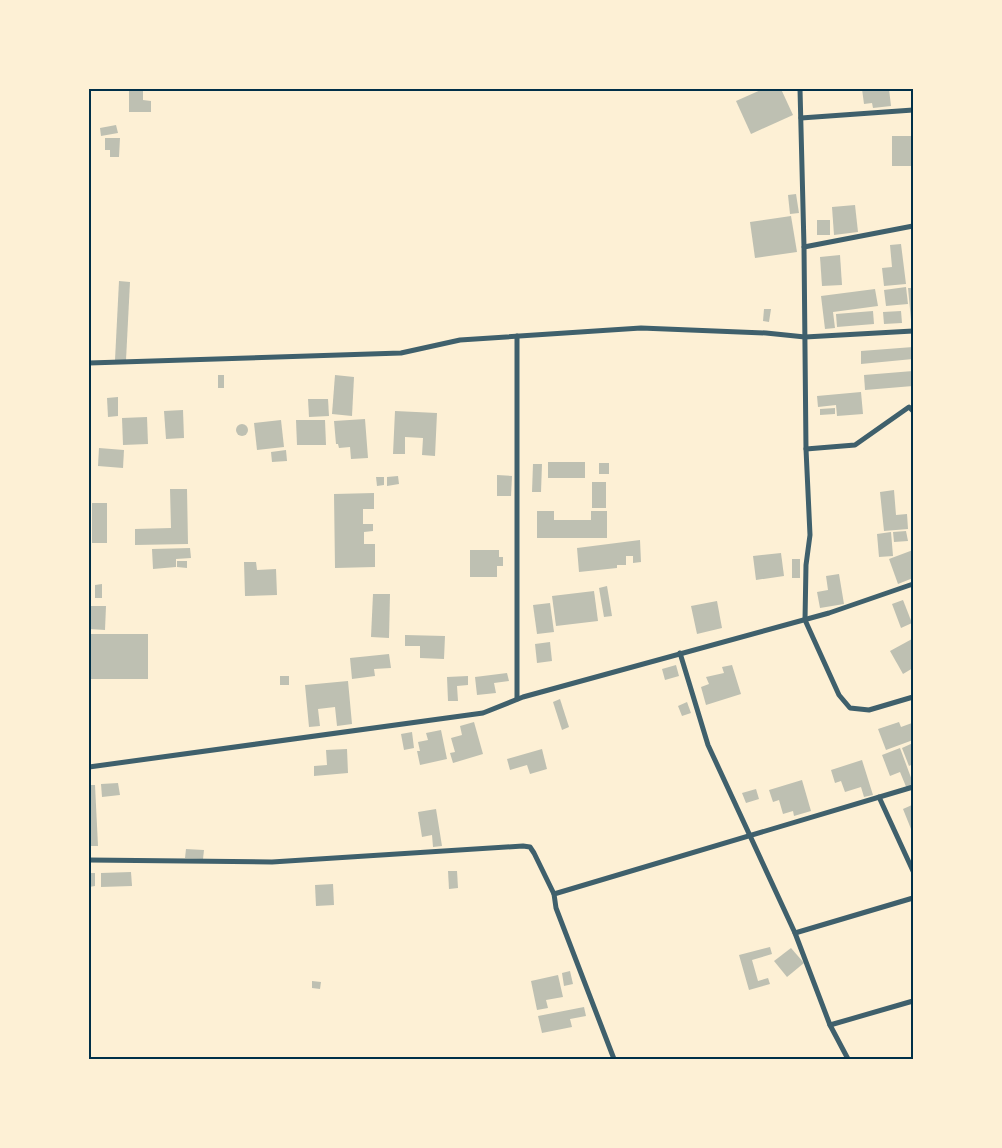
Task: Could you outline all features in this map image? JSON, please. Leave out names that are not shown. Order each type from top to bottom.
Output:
[{"type":"street","points":[[800,89],[806,449],[810,535],[806,565],[805,620],[839,695],[850,708],[869,710],[913,697]]},
{"type":"street","points":[[801,118],[913,110]]},
{"type":"street","points":[[804,247],[913,226]]},
{"type":"street","points":[[89,363],[401,353],[460,340],[641,328],[766,333],[805,337],[913,331]]},
{"type":"street","points":[[517,336],[517,699]]},
{"type":"street","points":[[806,449],[855,444],[909,407],[913,411]]},
{"type":"street","points":[[89,768],[483,713],[517,699],[805,620],[913,584]]},
{"type":"street","points":[[680,653],[708,745],[795,933],[830,1025],[848,1059]]},
{"type":"street","points":[[554,894],[913,787]]},
{"type":"street","points":[[879,797],[913,871]]},
{"type":"street","points":[[89,860],[272,862],[530,847],[554,894],[556,908],[614,1059]]},
{"type":"street","points":[[795,933],[913,898]]},
{"type":"street","points":[[830,1025],[913,1001]]},
{"type":"building","points":[[129,89],[143,89],[143,100],[151,101],[151,112],[129,112]]},
{"type":"building","points":[[763,89],[781,89],[793,115],[751,134],[736,101]]},
{"type":"building","points":[[862,89],[889,89],[891,106],[873,108],[872,103],[864,104]]},
{"type":"building","points":[[116,125],[118,133],[101,136],[100,128]]},
{"type":"building","points":[[892,136],[913,136],[913,166],[892,166]]},
{"type":"building","points":[[105,138],[120,138],[119,157],[110,157],[110,150],[105,150]]},
{"type":"building","points":[[796,194],[799,213],[790,214],[788,195]]},
{"type":"building","points":[[855,205],[858,232],[834,235],[832,207]]},
{"type":"building","points":[[791,216],[797,252],[755,258],[750,222]]},
{"type":"building","points":[[817,220],[830,220],[830,235],[817,235]]},
{"type":"building","points":[[901,244],[906,284],[884,286],[882,268],[892,267],[890,245]]},
{"type":"building","points":[[840,255],[842,285],[822,286],[820,257]]},
{"type":"building","points":[[119,281],[130,282],[126,360],[115,360]]},
{"type":"building","points":[[906,287],[908,304],[886,306],[884,290]]},
{"type":"building","points":[[908,288],[913,288],[913,320],[911,320]]},
{"type":"building","points":[[875,289],[878,306],[833,312],[835,328],[825,329],[821,296]]},
{"type":"building","points":[[764,309],[771,309],[769,322],[763,321]]},
{"type":"building","points":[[873,311],[874,324],[837,327],[836,314]]},
{"type":"building","points":[[901,311],[902,323],[884,324],[883,312]]},
{"type":"building","points":[[913,347],[913,359],[861,364],[861,351]]},
{"type":"building","points":[[913,371],[913,386],[865,390],[864,375]]},
{"type":"building","points":[[218,375],[224,375],[224,388],[218,388]]},
{"type":"building","points":[[335,375],[354,377],[352,416],[332,414]]},
{"type":"building","points":[[861,392],[863,414],[837,416],[836,405],[818,407],[817,396]]},
{"type":"building","points":[[118,397],[118,416],[108,417],[107,398]]},
{"type":"building","points":[[308,399],[328,399],[329,416],[309,417]]},
{"type":"building","points":[[835,408],[835,414],[820,415],[820,409]]},
{"type":"building","points":[[183,410],[184,438],[166,439],[164,411]]},
{"type":"building","points":[[395,411],[437,413],[435,456],[422,455],[423,438],[405,437],[405,454],[393,454]]},
{"type":"building","points":[[147,417],[148,444],[123,445],[122,418]]},
{"type":"building","points":[[365,419],[368,458],[351,459],[350,447],[339,448],[338,444],[336,444],[334,421]]},
{"type":"building","points":[[281,420],[284,447],[257,450],[254,423]]},
{"type":"building","points":[[296,420],[325,420],[326,445],[297,445]]},
{"type":"building","points":[[244,424],[247,425],[247,435],[240,436],[237,435],[236,428],[237,425]]},
{"type":"building","points":[[99,448],[124,450],[123,468],[98,466]]},
{"type":"building","points":[[286,450],[287,461],[272,462],[271,452]]},
{"type":"building","points":[[548,462],[585,462],[585,478],[548,478]]},
{"type":"building","points":[[599,463],[609,463],[609,474],[599,474]]},
{"type":"building","points":[[533,464],[542,464],[541,492],[532,492]]},
{"type":"building","points":[[497,475],[512,476],[511,496],[497,496]]},
{"type":"building","points":[[398,476],[399,484],[387,486],[387,477]]},
{"type":"building","points":[[376,477],[384,477],[384,485],[377,486]]},
{"type":"building","points":[[592,482],[606,482],[606,508],[592,508]]},
{"type":"building","points":[[170,489],[187,489],[188,544],[135,545],[135,529],[171,528]]},
{"type":"building","points":[[894,490],[896,515],[907,514],[908,529],[884,531],[880,492]]},
{"type":"building","points":[[374,493],[374,509],[363,509],[363,524],[373,524],[373,531],[364,532],[364,544],[375,544],[375,567],[335,568],[334,494]]},
{"type":"building","points":[[92,503],[107,503],[107,543],[92,543]]},
{"type":"building","points":[[537,511],[554,511],[554,520],[591,520],[591,511],[607,511],[607,538],[537,538]]},
{"type":"building","points":[[906,531],[908,541],[894,542],[893,532]]},
{"type":"building","points":[[891,532],[893,556],[879,557],[877,534]]},
{"type":"building","points":[[640,540],[641,562],[633,563],[633,556],[626,556],[626,565],[617,565],[617,568],[579,572],[577,548]]},
{"type":"building","points":[[190,548],[191,558],[176,559],[176,567],[153,569],[152,549]]},
{"type":"building","points":[[470,550],[499,550],[499,557],[503,557],[503,566],[497,566],[497,577],[470,577]]},
{"type":"building","points":[[913,550],[913,578],[898,584],[889,559]]},
{"type":"building","points":[[781,553],[784,576],[756,580],[753,556]]},
{"type":"building","points":[[792,559],[800,559],[800,578],[792,578]]},
{"type":"building","points":[[177,561],[187,561],[187,568],[177,567]]},
{"type":"building","points":[[244,562],[256,562],[257,570],[276,569],[277,595],[245,596]]},
{"type":"building","points":[[839,574],[844,604],[820,608],[817,592],[828,590],[826,576]]},
{"type":"building","points":[[102,584],[102,598],[95,598],[95,585]]},
{"type":"building","points":[[607,586],[612,616],[604,617],[599,588]]},
{"type":"building","points":[[594,591],[598,621],[556,626],[552,596]]},
{"type":"building","points":[[373,594],[390,594],[389,638],[371,637]]},
{"type":"building","points":[[903,600],[912,623],[901,628],[892,604]]},
{"type":"building","points":[[717,601],[722,628],[697,634],[691,606]]},
{"type":"building","points":[[550,603],[554,632],[537,634],[533,605]]},
{"type":"building","points":[[89,606],[106,606],[105,630],[89,629]]},
{"type":"building","points":[[91,634],[148,634],[148,679],[91,679]]},
{"type":"building","points":[[405,635],[445,636],[444,659],[420,658],[420,646],[405,646]]},
{"type":"building","points":[[912,639],[913,668],[903,674],[890,651]]},
{"type":"building","points":[[550,642],[552,661],[537,663],[535,644]]},
{"type":"building","points":[[389,654],[391,668],[374,669],[375,676],[352,679],[350,658]]},
{"type":"building","points":[[676,665],[679,676],[665,680],[662,669]]},
{"type":"building","points":[[732,665],[741,694],[706,705],[701,687],[709,684],[706,677],[724,673],[722,667]]},
{"type":"building","points":[[507,673],[509,681],[494,683],[496,693],[477,695],[475,677]]},
{"type":"building","points":[[280,676],[289,676],[289,685],[280,685]]},
{"type":"building","points":[[468,676],[468,685],[457,686],[458,701],[448,701],[447,677]]},
{"type":"building","points":[[348,681],[352,724],[337,726],[335,707],[318,709],[320,726],[309,727],[305,685]]},
{"type":"building","points":[[560,699],[569,727],[562,730],[553,702]]},
{"type":"building","points":[[687,702],[691,713],[682,716],[678,706]]},
{"type":"building","points":[[474,722],[483,754],[453,763],[450,753],[455,752],[451,738],[462,735],[460,726]]},
{"type":"building","points":[[899,722],[901,727],[912,723],[913,740],[886,750],[878,729]]},
{"type":"building","points":[[441,730],[447,759],[420,765],[417,751],[420,751],[418,742],[428,740],[426,733]]},
{"type":"building","points":[[412,732],[414,748],[404,750],[401,734]]},
{"type":"building","points":[[913,743],[913,764],[909,766],[902,748]]},
{"type":"building","points":[[900,748],[913,783],[913,786],[907,789],[900,772],[890,776],[882,755]]},
{"type":"building","points":[[347,749],[348,773],[314,776],[314,766],[327,765],[326,750]]},
{"type":"building","points":[[542,749],[547,769],[530,774],[527,765],[510,770],[507,759]]},
{"type":"building","points":[[862,760],[873,795],[864,797],[861,787],[845,792],[841,781],[835,783],[831,770]]},
{"type":"building","points":[[802,780],[811,811],[794,816],[793,811],[783,814],[779,800],[773,802],[769,790]]},
{"type":"building","points":[[118,783],[120,795],[102,797],[101,784]]},
{"type":"building","points":[[89,785],[95,785],[98,846],[89,846]]},
{"type":"building","points":[[756,789],[759,799],[746,803],[742,793]]},
{"type":"building","points":[[912,805],[913,807],[913,834],[903,809]]},
{"type":"building","points":[[436,809],[442,846],[433,847],[432,835],[422,837],[418,812]]},
{"type":"building","points":[[186,849],[204,850],[203,859],[185,858]]},
{"type":"building","points":[[448,871],[457,871],[458,888],[449,889]]},
{"type":"building","points":[[131,872],[132,886],[101,887],[101,873]]},
{"type":"building","points":[[89,873],[95,873],[95,886],[89,887]]},
{"type":"building","points":[[333,884],[334,905],[316,906],[315,885]]},
{"type":"building","points":[[770,947],[772,954],[752,960],[758,981],[768,978],[770,984],[749,990],[739,955]]},
{"type":"building","points":[[791,948],[804,963],[787,977],[774,961]]},
{"type":"building","points":[[570,971],[573,984],[564,986],[562,973]]},
{"type":"building","points":[[558,975],[563,997],[546,1000],[548,1008],[537,1010],[531,981]]},
{"type":"building","points":[[312,981],[321,982],[320,989],[312,988]]},
{"type":"building","points":[[584,1007],[586,1016],[570,1019],[572,1027],[542,1033],[538,1016]]}]
